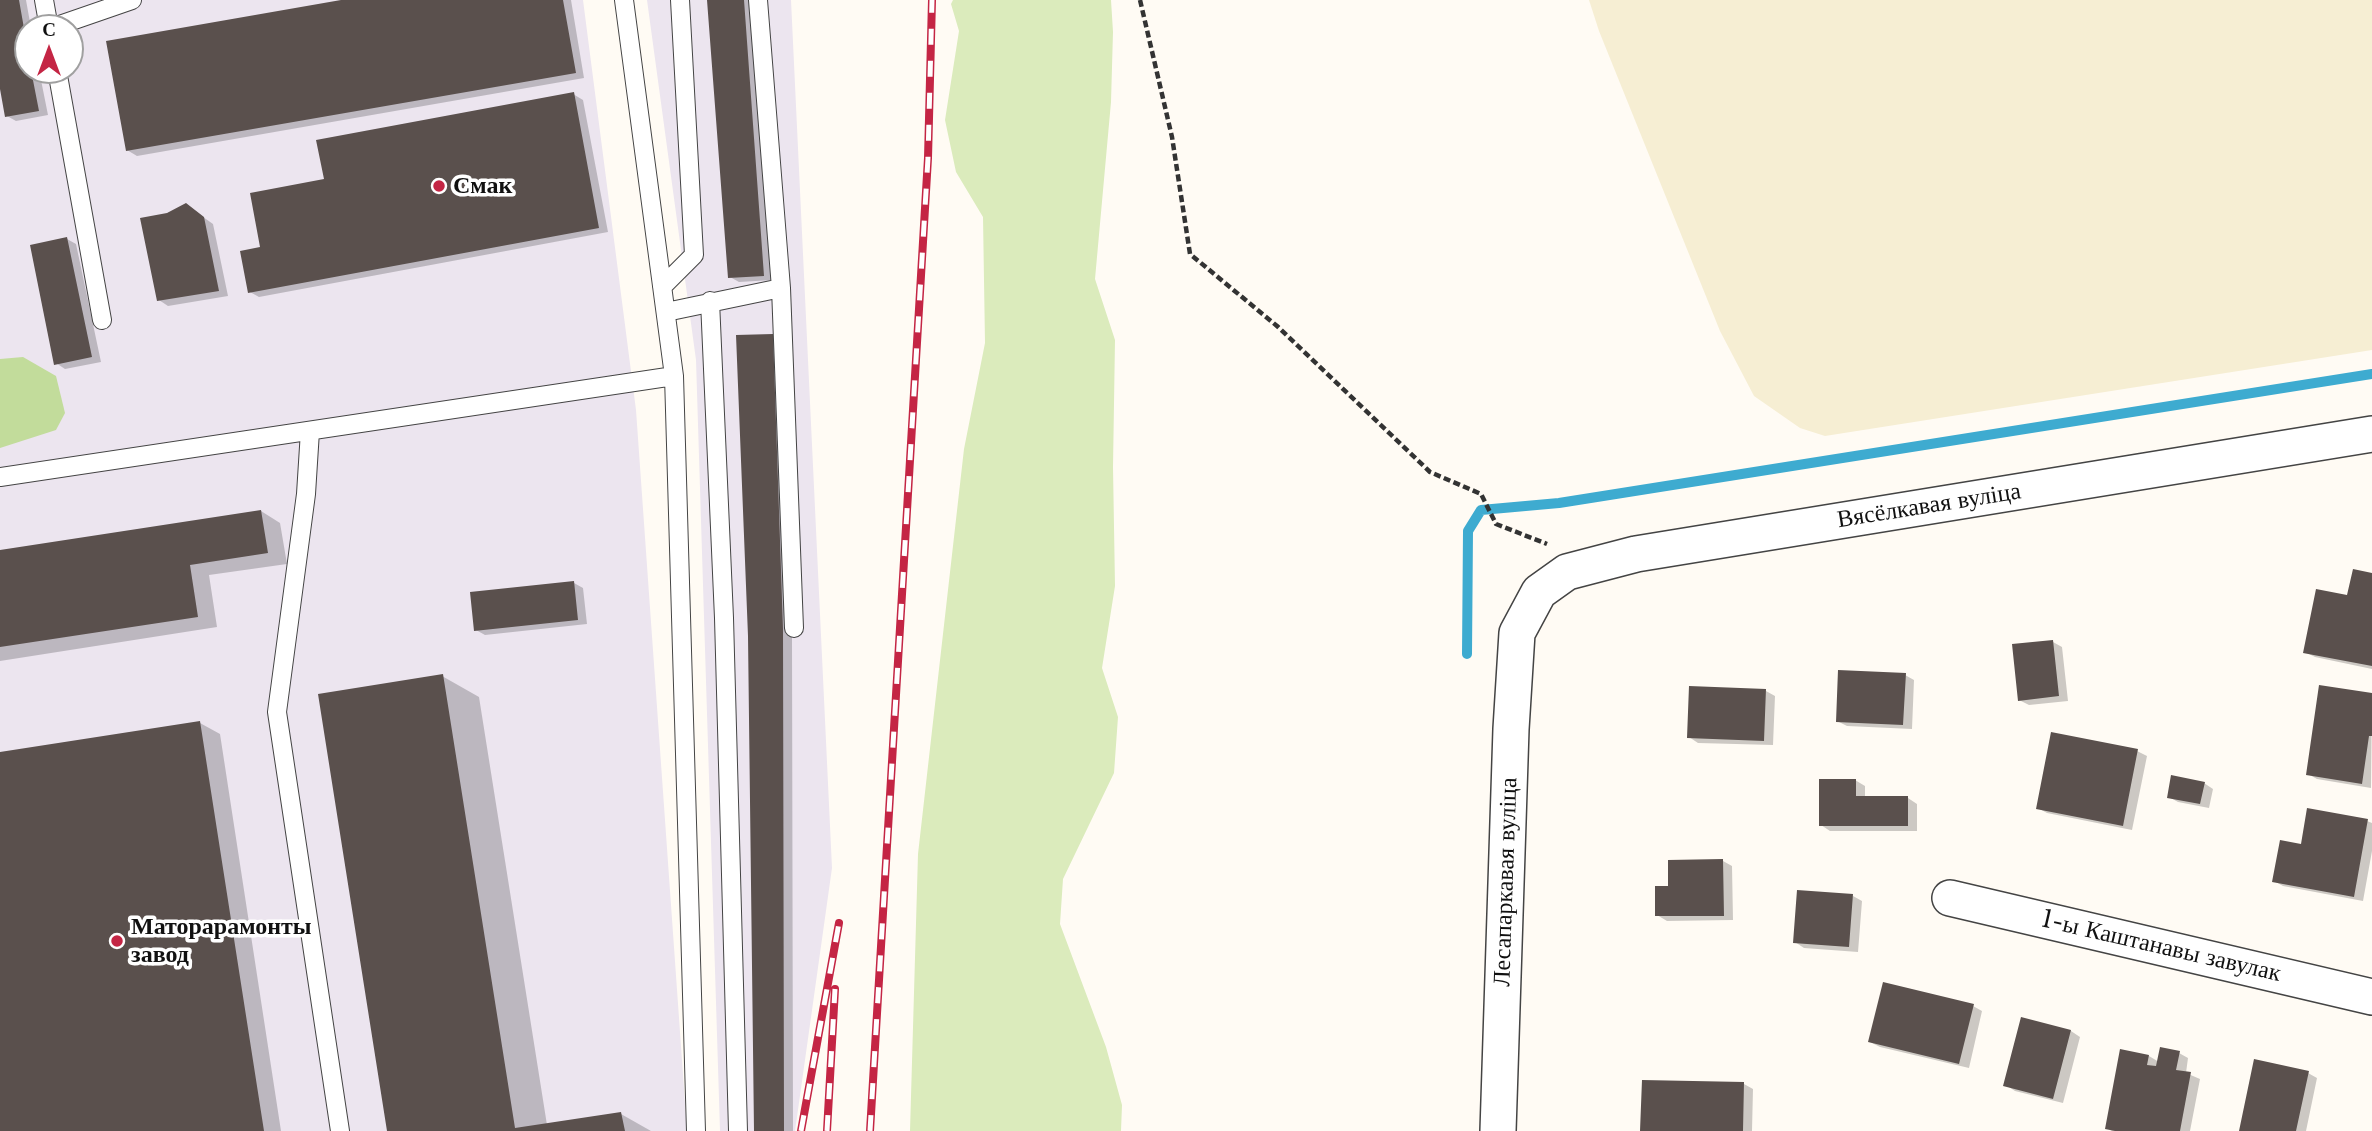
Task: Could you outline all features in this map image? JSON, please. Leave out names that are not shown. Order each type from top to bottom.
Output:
[{"type":"street","name":"Вясёлкавая вуліца","points":[[1517,632],[1539,592],[1567,572],[1636,554],[2372,434]]},
{"type":"street","name":"Лесапаркавая вуліца","points":[[1498,1131],[1510,743],[1517,632]]},
{"type":"street","name":"1-ы Каштанавы завулак","points":[[1950,898],[2372,997]]},
{"type":"lane","points":[[84,16],[132,0]]},
{"type":"lane","points":[[624,0],[674,376],[696,1131]]},
{"type":"lane","points":[[662,287],[694,255],[680,0]]},
{"type":"lane","points":[[758,0],[781,288],[794,628]]},
{"type":"lane","points":[[60,84],[102,320]]},
{"type":"lane","points":[[666,312],[781,288]]},
{"type":"lane","points":[[710,301],[724,618],[738,1131]]},
{"type":"lane","points":[[0,477],[674,376]]},
{"type":"lane","points":[[310,431],[306,494],[277,712],[340,1131]]},
{"type":"path","points":[[1140,0],[1172,137],[1190,254],[1277,326],[1430,472],[1480,494],[1496,524]]},
{"type":"shaded area","points":[[0,0],[583,0],[636,410],[687,1131],[0,1131]]},
{"type":"shaded area","points":[[647,0],[791,0],[832,868],[795,1131],[720,1131],[696,360]]},
{"type":"shaded area","points":[[1589,0],[2372,0],[2372,350],[1825,436],[1800,428],[1754,396],[1720,331],[1599,31]]},
{"type":"green space","points":[[953,0],[1111,0],[1111,102],[1095,279],[1115,340],[1115,586],[1102,668],[1118,717],[1114,773],[1063,879],[1060,924],[1106,1047],[1122,1105],[1121,1131],[910,1131],[918,854],[964,449],[985,343],[983,217],[956,172],[945,120],[959,31],[951,4]]},
{"type":"green space","points":[[23,357],[56,376],[65,413],[56,430],[0,448],[0,359]]},
{"type":"building","points":[[0,0],[19,0],[21,14],[14,14],[14,84],[34,84],[39,111],[5,117],[0,89]]},
{"type":"building","points":[[341,0],[563,0],[576,73],[126,151],[106,41]]},
{"type":"building","points":[[707,0],[744,0],[764,276],[728,278]]},
{"type":"building","name":"Смак","points":[[574,92],[599,228],[248,293],[240,251],[260,247],[250,193],[324,179],[316,140]]},
{"type":"building","points":[[186,203],[204,217],[219,291],[157,301],[140,218],[167,213]]},
{"type":"building","points":[[67,237],[92,357],[54,365],[30,245]]},
{"type":"building","points":[[773,334],[783,629],[784,1131],[754,1131],[748,636],[736,335]]},
{"type":"building","points":[[261,510],[268,553],[190,565],[198,617],[0,647],[0,550]]},
{"type":"building","points":[[2353,569],[2372,573],[2372,666],[2303,653],[2316,589],[2347,595]]},
{"type":"building","points":[[574,581],[578,620],[474,631],[470,592]]},
{"type":"building","points":[[2053,640],[2059,696],[2018,701],[2012,644]]},
{"type":"building","points":[[1838,670],[1906,673],[1903,725],[1836,722]]},
{"type":"building","points":[[443,674],[515,1128],[621,1112],[625,1131],[387,1131],[318,694]]},
{"type":"building","points":[[2319,685],[2372,693],[2372,736],[2369,736],[2362,784],[2306,775]]},
{"type":"building","points":[[1689,686],[1766,689],[1764,741],[1687,738]]},
{"type":"building","name":"Маторарамонты завод","points":[[200,721],[264,1131],[0,1131],[0,752]]},
{"type":"building","points":[[2051,732],[2138,749],[2123,826],[2036,809]]},
{"type":"building","points":[[2171,775],[2205,782],[2200,804],[2167,798]]},
{"type":"building","points":[[1819,779],[1856,779],[1856,796],[1908,796],[1908,826],[1819,826]]},
{"type":"building","points":[[2307,808],[2368,819],[2354,897],[2272,882],[2280,840],[2301,844]]},
{"type":"building","points":[[1723,859],[1724,916],[1655,916],[1655,886],[1668,886],[1668,860]]},
{"type":"building","points":[[1797,890],[1853,894],[1849,947],[1793,943]]},
{"type":"building","points":[[1883,982],[1974,1004],[1959,1064],[1868,1042]]},
{"type":"building","points":[[2021,1017],[2071,1030],[2053,1099],[2003,1086]]},
{"type":"building","points":[[2160,1047],[2180,1051],[2176,1070],[2191,1072],[2180,1131],[2105,1129],[2120,1049],[2149,1055],[2147,1065],[2156,1066]]},
{"type":"building","points":[[2254,1059],[2309,1071],[2296,1131],[2239,1131]]},
{"type":"building","points":[[1642,1080],[1744,1082],[1743,1131],[1640,1131]]},
{"type":"waterway","points":[[1467,654],[1468,531],[1481,510],[1559,503],[2372,374]]},
{"type":"railway","points":[[870,1131],[928,158],[932,0]]},
{"type":"railway","points":[[801,1131],[839,923]]},
{"type":"railway","points":[[827,1131],[835,989]]},
{"type":"place","name":"Смак","points":[[439,186]]},
{"type":"place","name":"Маторарамонты завод","points":[[117,941]]}]
